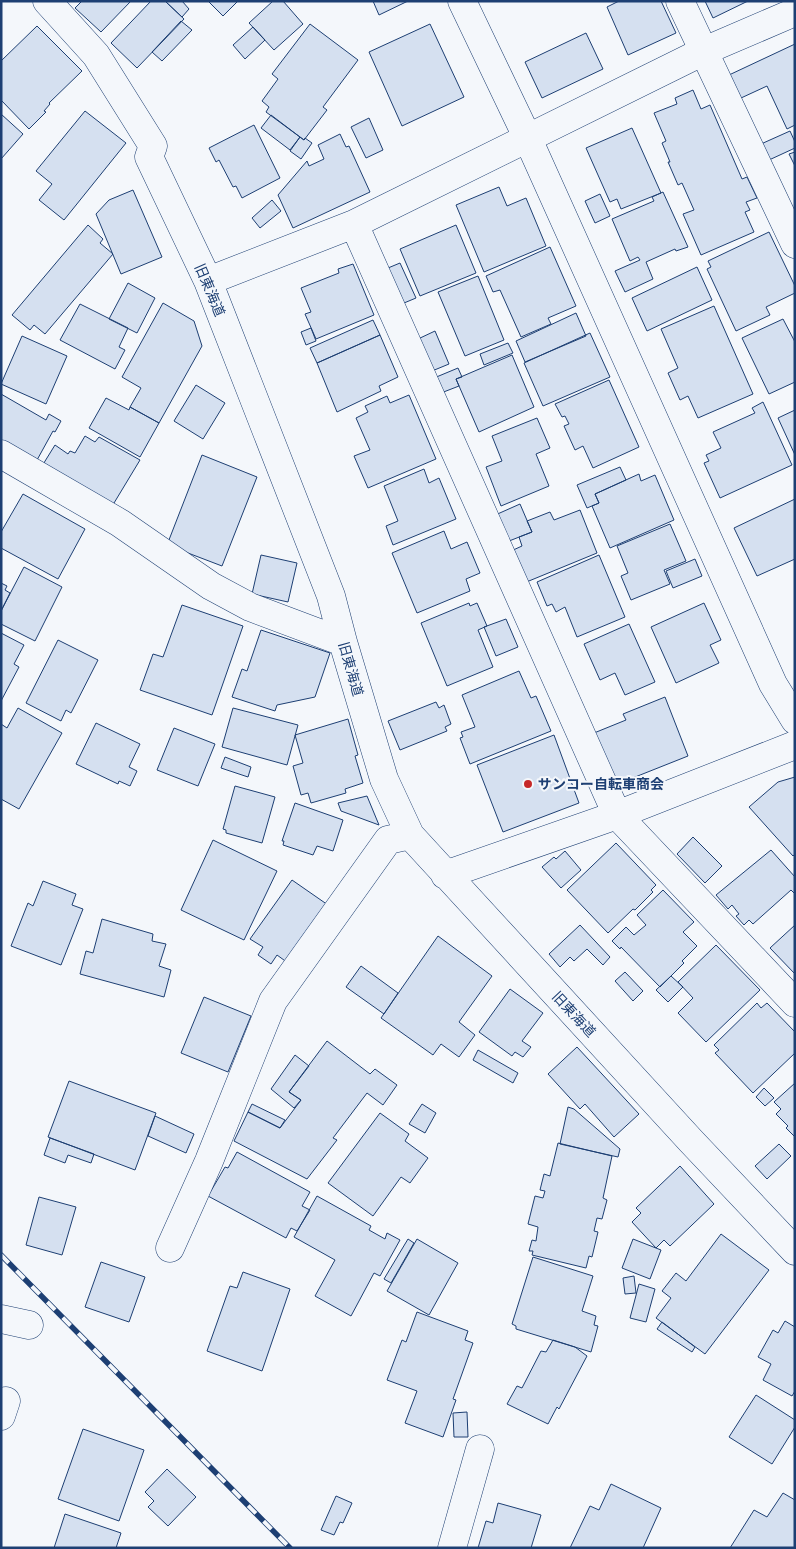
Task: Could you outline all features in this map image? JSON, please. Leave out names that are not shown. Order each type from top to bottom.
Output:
[{"type":"street","name":"旧東海道","points":[[47,1],[96,55],[153,146],[149,157],[208,281],[332,596],[343,642],[384,779],[410,835],[795,1251]]},
{"type":"street","points":[[462,1],[528,139],[773,684],[795,720]]},
{"type":"street","points":[[680,1],[795,244]]},
{"type":"street","points":[[208,281],[354,224],[704,51],[795,12]]},
{"type":"street","points":[[354,224],[617,815],[795,1003]]},
{"type":"street","points":[[1,454],[120,523],[211,586],[250,607],[343,642]]},
{"type":"street","points":[[445,875],[617,815],[795,745]]},
{"type":"street","points":[[170,1248],[209,1161],[273,1001],[388,840],[410,835]]},
{"type":"street","points":[[1,1318],[29,1325]]},
{"type":"street","points":[[452,1548],[480,1448]]},
{"type":"building","points":[[79,1],[131,1],[101,32],[75,8],[81,2]]},
{"type":"building","points":[[151,1],[165,1],[184,19],[137,68],[111,43]]},
{"type":"building","points":[[165,1],[182,1],[189,9],[182,17]]},
{"type":"building","points":[[208,1],[238,1],[223,16]]},
{"type":"building","points":[[273,1],[283,1],[303,24],[274,50],[249,23]]},
{"type":"building","points":[[373,1],[408,1],[379,15]]},
{"type":"building","points":[[619,1],[661,1],[676,33],[628,55],[607,7]]},
{"type":"building","points":[[705,1],[748,1],[713,18]]},
{"type":"building","points":[[181,21],[192,30],[162,61],[152,52]]},
{"type":"building","points":[[310,24],[358,60],[323,107],[327,110],[304,140],[266,112],[269,107],[262,101],[278,79],[272,74]]},
{"type":"building","points":[[430,24],[464,97],[402,126],[369,52]]},
{"type":"building","points":[[37,26],[82,71],[49,103],[44,111],[46,112],[29,129],[1,100],[1,61]]},
{"type":"building","points":[[253,27],[265,40],[245,59],[233,45]]},
{"type":"building","points":[[586,33],[603,69],[542,98],[525,62]]},
{"type":"building","points":[[795,44],[795,125],[787,129],[767,86],[741,98],[729,75]]},
{"type":"building","points":[[693,90],[701,109],[710,105],[742,179],[747,177],[757,198],[746,202],[750,210],[745,212],[754,232],[701,255],[683,214],[694,210],[682,183],[678,185],[668,162],[670,162],[662,143],[666,141],[654,113],[677,104],[675,98]]},
{"type":"building","points":[[85,111],[126,143],[64,220],[39,200],[52,184],[36,171]]},
{"type":"building","points":[[1,114],[23,134],[1,159]]},
{"type":"building","points":[[271,115],[300,137],[290,150],[261,128]]},
{"type":"building","points":[[369,118],[383,150],[366,158],[351,127]]},
{"type":"building","points":[[254,125],[280,178],[242,198],[236,186],[233,187],[219,160],[216,162],[209,148]]},
{"type":"building","points":[[632,128],[661,193],[621,209],[617,199],[610,202],[586,148]]},
{"type":"building","points":[[790,131],[795,142],[795,148],[769,160],[761,144]]},
{"type":"building","points":[[340,134],[346,147],[349,146],[370,192],[293,228],[278,195],[307,161],[309,166],[324,159],[318,145]]},
{"type":"building","points":[[300,137],[312,143],[301,159],[290,151]]},
{"type":"building","points":[[795,152],[795,166],[789,154]]},
{"type":"building","points":[[499,187],[507,206],[526,198],[546,246],[484,272],[456,205]]},
{"type":"building","points":[[133,190],[162,257],[121,274],[96,214],[109,200]]},
{"type":"building","points":[[663,192],[688,247],[676,251],[675,249],[646,262],[653,279],[625,292],[615,271],[640,260],[638,257],[630,261],[612,219],[654,201],[652,197]]},
{"type":"building","points":[[600,194],[610,216],[595,223],[585,201]]},
{"type":"building","points":[[272,200],[281,211],[260,228],[252,218]]},
{"type":"building","points":[[88,225],[103,239],[100,243],[113,254],[45,334],[34,325],[30,330],[12,315]]},
{"type":"building","points":[[456,225],[476,273],[420,296],[400,249]]},
{"type":"building","points":[[769,232],[795,286],[795,293],[766,307],[770,315],[736,331],[707,269],[711,267],[708,261]]},
{"type":"building","points":[[550,247],[576,306],[548,318],[551,324],[521,337],[500,290],[493,292],[486,276]]},
{"type":"building","points":[[400,263],[416,298],[404,303],[388,268]]},
{"type":"building","points":[[353,264],[374,315],[316,339],[305,314],[311,312],[301,288],[339,273],[338,269]]},
{"type":"building","points":[[697,267],[712,300],[647,331],[632,298]]},
{"type":"building","points":[[478,276],[504,340],[465,356],[438,292]]},
{"type":"building","points":[[128,283],[155,298],[137,333],[109,319]]},
{"type":"building","points":[[163,303],[194,321],[202,346],[159,423],[130,407],[141,388],[122,377]]},
{"type":"building","points":[[80,304],[128,328],[119,347],[125,350],[115,369],[60,340]]},
{"type":"building","points":[[714,306],[753,394],[698,418],[688,396],[680,400],[668,373],[678,368],[661,329]]},
{"type":"building","points":[[576,313],[586,336],[525,362],[516,341]]},
{"type":"building","points":[[783,319],[795,342],[795,382],[769,394],[742,338]]},
{"type":"building","points":[[373,320],[380,335],[317,363],[310,348]]},
{"type":"building","points":[[311,328],[316,341],[306,345],[301,332]]},
{"type":"building","points":[[435,331],[449,364],[432,371],[418,339]]},
{"type":"building","points":[[590,333],[610,377],[543,406],[524,363]]},
{"type":"building","points":[[380,335],[398,377],[379,386],[381,391],[337,412],[317,363]]},
{"type":"building","points":[[22,336],[67,356],[46,404],[1,384]]},
{"type":"building","points":[[508,343],[513,353],[484,365],[480,354]]},
{"type":"building","points":[[512,355],[534,407],[479,432],[456,379]]},
{"type":"building","points":[[458,368],[462,377],[456,379],[459,386],[441,393],[434,378]]},
{"type":"building","points":[[609,380],[639,447],[593,468],[583,446],[575,450],[564,426],[569,424],[565,416],[562,417],[555,404]]},
{"type":"building","points":[[196,385],[225,403],[203,439],[174,421]]},
{"type":"building","points":[[1,394],[46,420],[49,414],[61,421],[55,432],[53,431],[37,460],[1,440]]},
{"type":"building","points":[[409,395],[436,459],[368,488],[354,456],[370,450],[356,418],[368,412],[365,406],[387,396],[390,403]]},
{"type":"building","points":[[106,398],[129,410],[130,407],[159,423],[140,457],[89,428]]},
{"type":"building","points":[[763,402],[792,465],[720,498],[704,463],[709,461],[706,455],[721,448],[713,432],[755,413],[752,408]]},
{"type":"building","points":[[795,410],[795,455],[778,418]]},
{"type":"building","points":[[537,418],[550,448],[536,454],[549,486],[501,506],[486,467],[502,461],[492,436]]},
{"type":"building","points":[[85,436],[95,442],[99,437],[140,460],[111,508],[42,466],[55,445],[68,454],[70,451],[75,453]]},
{"type":"building","points":[[202,455],[257,477],[222,566],[167,545]]},
{"type":"building","points":[[620,467],[626,480],[595,494],[599,503],[587,508],[577,485]]},
{"type":"building","points":[[424,469],[429,483],[439,478],[456,519],[393,545],[386,526],[398,521],[384,486]]},
{"type":"building","points":[[639,474],[641,481],[655,475],[674,520],[610,548],[592,506],[599,503],[595,494]]},
{"type":"building","points":[[23,494],[85,529],[58,579],[1,548],[1,532]]},
{"type":"building","points":[[795,499],[795,559],[757,576],[734,528]]},
{"type":"building","points":[[520,504],[532,532],[504,543],[493,516]]},
{"type":"building","points":[[580,510],[597,553],[524,583],[511,551],[522,546],[519,537],[532,532],[527,521],[550,512],[554,520]]},
{"type":"building","points":[[670,524],[686,561],[664,570],[670,584],[631,600],[621,576],[628,573],[617,546]]},
{"type":"building","points":[[444,531],[451,549],[467,542],[480,573],[466,579],[470,591],[417,613],[392,553]]},
{"type":"building","points":[[261,555],[297,563],[288,602],[252,594]]},
{"type":"building","points":[[599,555],[625,617],[577,637],[565,607],[556,612],[552,604],[547,606],[537,582]]},
{"type":"building","points":[[695,559],[702,576],[673,588],[666,571]]},
{"type":"building","points":[[24,567],[62,587],[35,641],[1,624],[1,611]]},
{"type":"building","points":[[1,583],[7,586],[5,590],[10,593],[1,611]]},
{"type":"building","points":[[469,603],[470,606],[477,603],[487,626],[478,630],[493,667],[447,686],[421,623]]},
{"type":"building","points":[[704,603],[721,640],[710,645],[719,663],[676,683],[651,627]]},
{"type":"building","points":[[182,605],[243,626],[212,715],[140,690],[153,654],[163,657]]},
{"type":"building","points":[[506,619],[518,647],[496,656],[484,627]]},
{"type":"building","points":[[629,624],[655,682],[625,695],[615,673],[600,680],[584,644]]},
{"type":"building","points":[[261,630],[330,653],[315,697],[277,705],[275,711],[232,697],[242,669],[247,671]]},
{"type":"building","points":[[1,633],[24,645],[14,664],[19,667],[1,701]]},
{"type":"building","points":[[58,640],[98,660],[71,713],[66,710],[61,721],[26,703]]},
{"type":"building","points":[[519,671],[531,698],[536,696],[551,731],[470,764],[460,738],[463,737],[461,732],[475,727],[462,695]]},
{"type":"building","points":[[665,697],[688,756],[615,785],[594,733],[626,720],[623,714]]},
{"type":"building","points":[[436,702],[439,708],[444,705],[451,724],[445,727],[447,731],[400,750],[388,721]]},
{"type":"building","points":[[18,708],[62,733],[19,809],[1,799],[1,724],[7,728]]},
{"type":"building","points":[[233,708],[298,725],[287,765],[222,747]]},
{"type":"building","points":[[348,719],[358,755],[355,756],[363,783],[345,789],[346,793],[311,803],[308,793],[301,795],[293,766],[303,763],[295,735]]},
{"type":"building","points":[[96,723],[140,744],[129,767],[137,771],[130,786],[119,781],[118,784],[76,764]]},
{"type":"building","points":[[174,728],[215,744],[198,786],[157,770]]},
{"type":"building","name":"サンコー自転車商会","points":[[554,735],[579,803],[503,832],[477,765]]},
{"type":"building","points":[[225,757],[251,767],[248,777],[221,768]]},
{"type":"building","points":[[795,777],[795,854],[793,856],[749,807],[778,782]]},
{"type":"building","points":[[235,786],[275,797],[262,843],[226,833],[226,830],[223,829]]},
{"type":"building","points":[[367,796],[379,825],[341,811],[338,803]]},
{"type":"building","points":[[295,803],[343,820],[333,851],[317,846],[313,855],[283,845],[284,841],[282,841]]},
{"type":"building","points":[[693,837],[722,866],[705,883],[677,854]]},
{"type":"building","points":[[213,840],[277,871],[244,940],[181,910]]},
{"type":"building","points":[[616,843],[656,885],[651,890],[653,892],[635,910],[633,909],[608,933],[567,890]]},
{"type":"building","points":[[771,850],[795,877],[795,894],[791,890],[753,924],[749,920],[744,925],[736,916],[739,914],[732,905],[728,909],[716,895]]},
{"type":"building","points":[[565,851],[581,870],[561,888],[542,867]]},
{"type":"building","points":[[292,880],[328,905],[288,963],[277,955],[271,964],[258,955],[263,947],[250,939]]},
{"type":"building","points":[[43,881],[76,894],[72,905],[83,909],[61,965],[11,946],[28,903],[33,906]]},
{"type":"building","points":[[663,890],[694,922],[683,932],[697,946],[682,961],[684,963],[660,987],[621,947],[620,949],[612,941],[626,927],[634,935],[646,925],[637,915]]},
{"type":"building","points":[[102,919],[153,934],[152,941],[166,944],[159,966],[171,970],[164,997],[80,974],[86,951],[93,953]]},
{"type":"building","points":[[580,925],[610,957],[603,965],[587,949],[574,961],[570,957],[560,967],[549,954]]},
{"type":"building","points":[[795,925],[795,974],[770,948]]},
{"type":"building","points":[[438,936],[492,976],[459,1022],[475,1035],[459,1057],[441,1044],[433,1055],[381,1018]]},
{"type":"building","points":[[716,945],[760,990],[706,1042],[678,1013],[693,998],[678,982]]},
{"type":"building","points":[[361,966],[398,993],[384,1014],[346,987]]},
{"type":"building","points":[[625,972],[643,991],[633,1001],[615,981]]},
{"type":"building","points":[[671,976],[683,987],[668,1002],[656,990]]},
{"type":"building","points":[[510,989],[543,1013],[522,1041],[531,1047],[523,1057],[515,1052],[512,1056],[479,1032]]},
{"type":"building","points":[[204,997],[251,1016],[228,1072],[181,1053]]},
{"type":"building","points":[[757,1003],[761,1008],[767,1003],[795,1032],[795,1053],[753,1093],[715,1053],[719,1050],[714,1045]]},
{"type":"building","points":[[327,1041],[370,1074],[375,1069],[397,1085],[383,1105],[367,1093],[333,1138],[337,1140],[307,1179],[234,1141],[248,1112],[280,1128],[301,1100],[289,1092]]},
{"type":"building","points":[[577,1047],[639,1114],[614,1137],[585,1104],[580,1109],[548,1074]]},
{"type":"building","points":[[478,1050],[518,1073],[513,1083],[473,1060]]},
{"type":"building","points":[[295,1055],[309,1066],[289,1092],[301,1100],[294,1108],[271,1089]]},
{"type":"building","points":[[69,1081],[156,1113],[135,1170],[48,1137]]},
{"type":"building","points":[[795,1083],[795,1137],[786,1128],[788,1126],[776,1114],[781,1109],[774,1102]]},
{"type":"building","points":[[764,1088],[774,1098],[765,1106],[756,1097]]},
{"type":"building","points":[[252,1104],[285,1120],[280,1128],[248,1112]]},
{"type":"building","points":[[422,1104],[436,1113],[425,1133],[409,1124]]},
{"type":"building","points":[[568,1107],[574,1109],[620,1149],[618,1157],[560,1144]]},
{"type":"building","points":[[380,1113],[409,1134],[405,1141],[428,1158],[410,1183],[401,1177],[373,1216],[328,1183]]},
{"type":"building","points":[[155,1116],[194,1134],[186,1153],[148,1136]]},
{"type":"building","points":[[50,1138],[94,1154],[91,1163],[68,1155],[65,1163],[44,1155]]},
{"type":"building","points":[[558,1143],[612,1156],[603,1198],[607,1200],[602,1219],[597,1218],[594,1231],[598,1232],[592,1257],[589,1256],[586,1268],[532,1255],[533,1251],[529,1251],[532,1240],[536,1241],[538,1227],[528,1224],[535,1196],[543,1198],[545,1191],[540,1190],[544,1174],[550,1176]]},
{"type":"building","points":[[779,1144],[791,1156],[767,1179],[755,1166]]},
{"type":"building","points":[[237,1152],[310,1192],[302,1206],[310,1210],[297,1231],[291,1228],[286,1238],[208,1196],[225,1167],[228,1168]]},
{"type":"building","points":[[680,1166],[714,1204],[670,1246],[664,1240],[656,1248],[632,1222],[641,1213],[636,1208]]},
{"type":"building","points":[[317,1196],[371,1226],[369,1230],[385,1239],[387,1233],[400,1240],[380,1276],[374,1273],[351,1316],[315,1296],[335,1260],[294,1237]]},
{"type":"building","points":[[39,1197],[76,1207],[62,1255],[26,1245]]},
{"type":"building","points":[[721,1234],[769,1270],[705,1354],[656,1318],[671,1298],[662,1291],[676,1273],[686,1281]]},
{"type":"building","points":[[408,1239],[414,1243],[391,1283],[384,1279]]},
{"type":"building","points":[[417,1239],[458,1263],[429,1315],[387,1291]]},
{"type":"building","points":[[633,1239],[661,1250],[650,1279],[622,1268]]},
{"type":"building","points":[[533,1257],[593,1276],[582,1311],[596,1316],[594,1325],[598,1326],[591,1352],[516,1329],[516,1326],[512,1324]]},
{"type":"building","points":[[101,1262],[145,1277],[129,1322],[85,1307]]},
{"type":"building","points":[[243,1272],[290,1289],[262,1371],[207,1351],[230,1286],[237,1288]]},
{"type":"building","points":[[634,1276],[636,1293],[625,1294],[623,1278]]},
{"type":"building","points":[[639,1284],[655,1289],[646,1322],[630,1318]]},
{"type":"building","points":[[417,1312],[468,1331],[465,1340],[473,1343],[453,1399],[456,1400],[443,1437],[405,1423],[417,1391],[387,1380],[402,1340],[406,1342]]},
{"type":"building","points":[[785,1321],[795,1327],[795,1391],[792,1396],[763,1380],[771,1364],[758,1357],[773,1330],[778,1333]]},
{"type":"building","points":[[662,1322],[695,1347],[692,1352],[657,1329]]},
{"type":"building","points":[[553,1340],[575,1347],[587,1356],[559,1409],[557,1407],[548,1424],[507,1404],[517,1386],[522,1388],[541,1351],[546,1352]]},
{"type":"building","points":[[756,1395],[795,1420],[795,1427],[772,1464],[729,1437]]},
{"type":"building","points":[[467,1412],[468,1437],[454,1437],[453,1413]]},
{"type":"building","points":[[83,1429],[144,1450],[119,1521],[58,1499]]},
{"type":"building","points":[[167,1469],[196,1497],[168,1526],[148,1507],[154,1501],[145,1492]]},
{"type":"building","points":[[611,1484],[661,1508],[643,1548],[570,1548],[590,1506],[599,1510]]},
{"type":"building","points":[[783,1493],[795,1500],[795,1548],[730,1548],[754,1510],[767,1517]]},
{"type":"building","points":[[336,1496],[352,1503],[343,1523],[340,1522],[334,1535],[321,1530]]},
{"type":"building","points":[[498,1503],[541,1515],[531,1548],[478,1548],[486,1521],[493,1523]]},
{"type":"building","points":[[65,1514],[121,1533],[116,1548],[54,1548]]},
{"type":"railway","points":[[1,1255],[290,1548]]},
{"type":"place","name":"サンコー自転車商会","points":[[528,784]]}]
